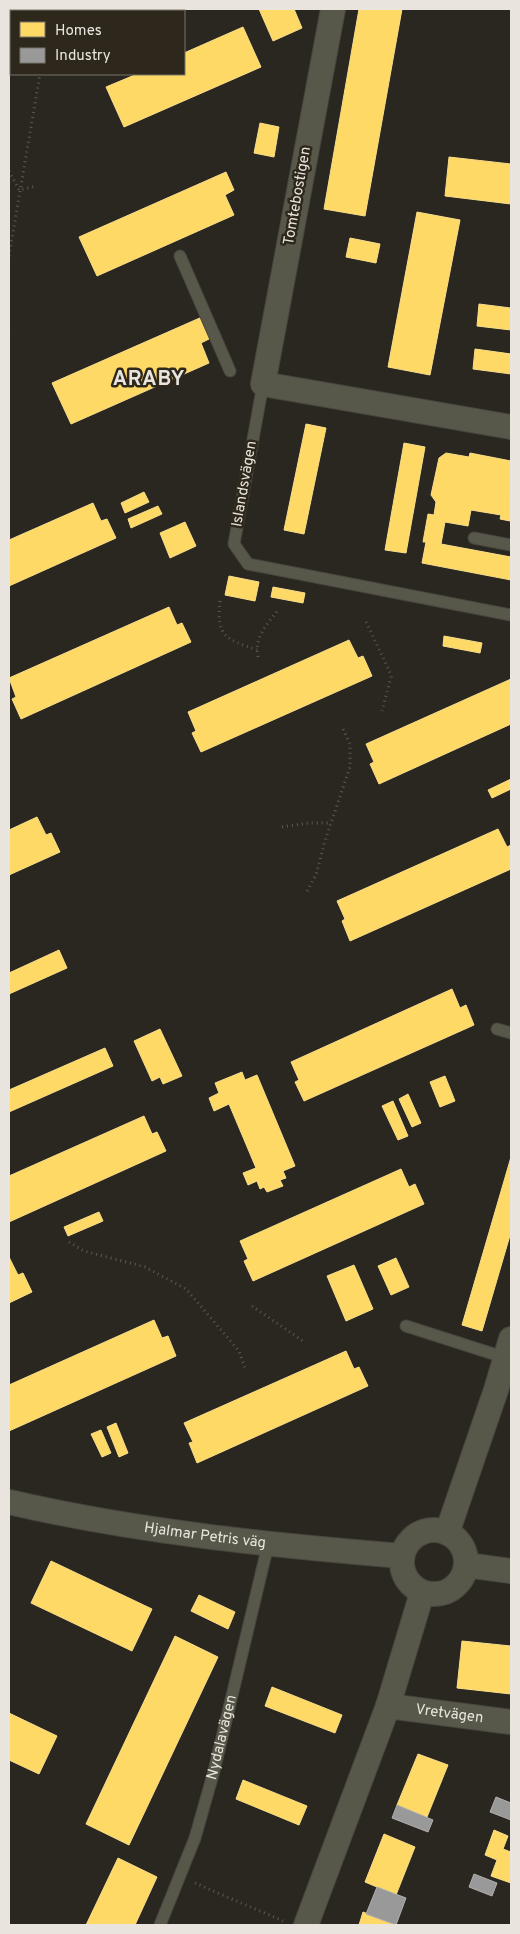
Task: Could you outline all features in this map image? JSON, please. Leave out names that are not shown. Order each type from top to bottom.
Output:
[{"type":"street","name":"Tomtebostigen","points":[[263,384],[333,9]]},
{"type":"street","points":[[263,384],[511,427]]},
{"type":"street","points":[[447,1533],[508,1348]]},
{"type":"street","name":"Hjalmar Petris väg","points":[[9,1502],[59,1514],[204,1537],[268,1545],[402,1556]]},
{"type":"street","points":[[428,1531],[447,1533],[455,1538],[465,1555],[466,1565],[464,1574],[451,1590],[442,1594],[422,1593],[414,1588],[404,1574],[402,1556],[405,1547],[411,1539],[428,1531]]},
{"type":"street","points":[[466,1565],[511,1571]]},
{"type":"street","points":[[295,1923],[388,1706],[422,1593]]},
{"type":"street","name":"Vretvägen","points":[[388,1706],[511,1722]]},
{"type":"lane","points":[[180,256],[230,370]]},
{"type":"lane","name":"Islandsvägen","points":[[263,384],[234,544],[248,564],[511,615]]},
{"type":"lane","points":[[474,538],[511,544]]},
{"type":"lane","points":[[497,1029],[511,1033]]},
{"type":"lane","points":[[406,1326],[508,1348]]},
{"type":"lane","name":"Nydalavägen","points":[[160,1925],[195,1838],[214,1771],[268,1545]]},
{"type":"path","points":[[9,256],[40,75]]},
{"type":"path","points":[[9,171],[19,190]]},
{"type":"path","points":[[19,190],[36,186]]},
{"type":"path","points":[[220,601],[219,615],[223,633],[230,640],[257,650]]},
{"type":"path","points":[[258,657],[258,638],[279,609]]},
{"type":"path","points":[[366,622],[391,677],[382,711]]},
{"type":"path","points":[[307,891],[316,875],[350,767],[350,744],[343,729]]},
{"type":"path","points":[[282,826],[331,823]]},
{"type":"path","points":[[70,1242],[84,1251],[145,1268],[186,1289],[239,1351],[245,1368]]},
{"type":"path","points":[[252,1306],[303,1342]]},
{"type":"path","points":[[180,1876],[295,1923]]},
{"type":"building: Homes","points":[[259,9],[294,9],[302,28],[273,41]]},
{"type":"building: Homes","points":[[359,9],[402,9],[365,216],[324,209]]},
{"type":"building: Homes","points":[[243,27],[261,67],[124,127],[106,87],[135,75],[185,75],[185,53]]},
{"type":"building: Homes","points":[[260,123],[279,127],[274,157],[254,153]]},
{"type":"building: Homes","points":[[449,157],[511,164],[511,204],[445,196]]},
{"type":"building: Homes","points":[[226,172],[234,190],[225,195],[234,215],[97,276],[79,237]]},
{"type":"building: Homes","points":[[417,212],[460,220],[430,375],[388,367]]},
{"type":"building: Homes","points":[[350,238],[380,244],[376,263],[346,257]]},
{"type":"building: Homes","points":[[479,304],[511,308],[511,330],[477,326]]},
{"type":"building: Homes","points":[[202,317],[211,338],[201,343],[209,363],[71,424],[52,383]]},
{"type":"building: Homes","points":[[475,349],[511,354],[511,374],[473,369]]},
{"type":"building: Homes","points":[[306,424],[326,428],[304,534],[284,530]]},
{"type":"building: Homes","points":[[404,443],[425,447],[406,553],[385,550]]},
{"type":"building: Homes","points":[[446,453],[469,457],[470,453],[511,461],[510,521],[500,519],[501,515],[471,510],[468,526],[445,522],[441,544],[511,557],[511,580],[422,563],[426,542],[423,542],[428,514],[434,515],[436,502],[431,495],[439,458]]},
{"type":"building: Homes","points":[[144,492],[149,502],[125,513],[121,503]]},
{"type":"building: Homes","points":[[93,503],[101,521],[107,519],[116,538],[9,586],[9,540]]},
{"type":"building: Homes","points":[[158,506],[162,514],[131,528],[128,519]]},
{"type":"building: Homes","points":[[185,522],[196,546],[170,558],[160,533]]},
{"type":"building: Homes","points":[[229,576],[259,582],[255,601],[225,595]]},
{"type":"building: Homes","points":[[273,587],[305,593],[303,603],[271,597]]},
{"type":"building: Homes","points":[[169,607],[177,625],[182,623],[191,642],[21,719],[12,699],[16,697],[9,678]]},
{"type":"building: Homes","points":[[444,636],[482,643],[480,653],[443,646]]},
{"type":"building: Homes","points":[[349,640],[358,658],[363,656],[372,676],[201,752],[192,733],[196,731],[188,712]]},
{"type":"building: Homes","points":[[511,679],[511,724],[379,784],[370,764],[374,762],[366,744]]},
{"type":"building: Homes","points":[[511,779],[511,789],[492,798],[488,790]]},
{"type":"building: Homes","points":[[37,817],[46,835],[51,833],[60,852],[9,875],[9,830]]},
{"type":"building: Homes","points":[[498,829],[507,847],[511,845],[511,869],[350,941],[342,921],[345,919],[337,901]]},
{"type":"building: Homes","points":[[59,950],[67,968],[9,994],[9,973]]},
{"type":"building: Homes","points":[[452,989],[460,1008],[466,1005],[474,1025],[304,1101],[295,1082],[299,1080],[291,1062]]},
{"type":"building: Homes","points":[[160,1029],[182,1076],[163,1084],[160,1077],[152,1081],[134,1041]]},
{"type":"building: Homes","points":[[105,1048],[113,1066],[9,1112],[9,1090]]},
{"type":"building: Homes","points":[[242,1072],[245,1080],[257,1075],[295,1166],[283,1171],[286,1178],[280,1180],[283,1186],[267,1192],[264,1187],[260,1189],[257,1181],[248,1185],[243,1173],[256,1168],[229,1104],[214,1111],[209,1098],[219,1093],[215,1083]]},
{"type":"building: Homes","points":[[445,1076],[455,1101],[440,1107],[430,1082]]},
{"type":"building: Homes","points":[[408,1094],[421,1123],[412,1127],[399,1099]]},
{"type":"building: Homes","points":[[393,1101],[408,1136],[398,1140],[382,1106]]},
{"type":"building: Homes","points":[[144,1116],[152,1134],[157,1132],[166,1151],[9,1222],[9,1176]]},
{"type":"building: Homes","points":[[511,1157],[511,1232],[482,1331],[462,1325]]},
{"type":"building: Homes","points":[[401,1169],[409,1187],[415,1184],[424,1204],[253,1281],[244,1261],[248,1259],[240,1241]]},
{"type":"building: Homes","points":[[99,1212],[103,1221],[68,1236],[64,1227]]},
{"type":"building: Homes","points":[[9,1257],[18,1275],[23,1273],[32,1292],[9,1303]]},
{"type":"building: Homes","points":[[396,1258],[409,1287],[391,1295],[378,1266]]},
{"type":"building: Homes","points":[[354,1265],[373,1309],[346,1321],[327,1276]]},
{"type":"building: Homes","points":[[154,1320],[162,1338],[168,1336],[176,1356],[9,1431],[9,1385]]},
{"type":"building: Homes","points":[[346,1351],[354,1369],[359,1367],[368,1386],[197,1463],[189,1443],[193,1442],[184,1423]]},
{"type":"building: Homes","points":[[116,1423],[128,1453],[119,1457],[107,1427]]},
{"type":"building: Homes","points":[[101,1430],[111,1453],[102,1457],[91,1434]]},
{"type":"building: Homes","points":[[51,1561],[152,1609],[132,1651],[31,1603]]},
{"type":"building: Homes","points":[[199,1595],[235,1612],[228,1629],[191,1611]]},
{"type":"building: Homes","points":[[175,1636],[218,1657],[129,1845],[86,1824]]},
{"type":"building: Homes","points":[[462,1641],[511,1646],[511,1694],[457,1688]]},
{"type":"building: Homes","points":[[272,1687],[342,1715],[335,1733],[265,1706]]},
{"type":"building: Homes","points":[[9,1713],[57,1736],[39,1774],[9,1760]]},
{"type":"building: Homes","points":[[418,1754],[448,1765],[427,1817],[397,1805]]},
{"type":"building: Homes","points":[[243,1780],[307,1806],[299,1825],[236,1799]]},
{"type":"building: Homes","points":[[494,1830],[508,1836],[503,1849],[511,1852],[511,1883],[491,1876],[497,1860],[485,1855]]},
{"type":"building: Homes","points":[[384,1834],[415,1847],[396,1895],[365,1882]]},
{"type":"building: Homes","points":[[118,1858],[157,1877],[135,1925],[86,1925]]},
{"type":"building: Homes","points":[[363,1912],[396,1925],[359,1925]]},
{"type":"building: Industry","points":[[496,1797],[511,1803],[511,1820],[490,1812]]},
{"type":"building: Industry","points":[[397,1805],[433,1820],[428,1832],[392,1818]]},
{"type":"building: Industry","points":[[474,1874],[497,1883],[492,1896],[469,1887]]},
{"type":"building: Industry","points":[[377,1887],[406,1898],[396,1925],[366,1914]]},
{"type":"district","name":"ARABY","points":[[149,380]]}]
